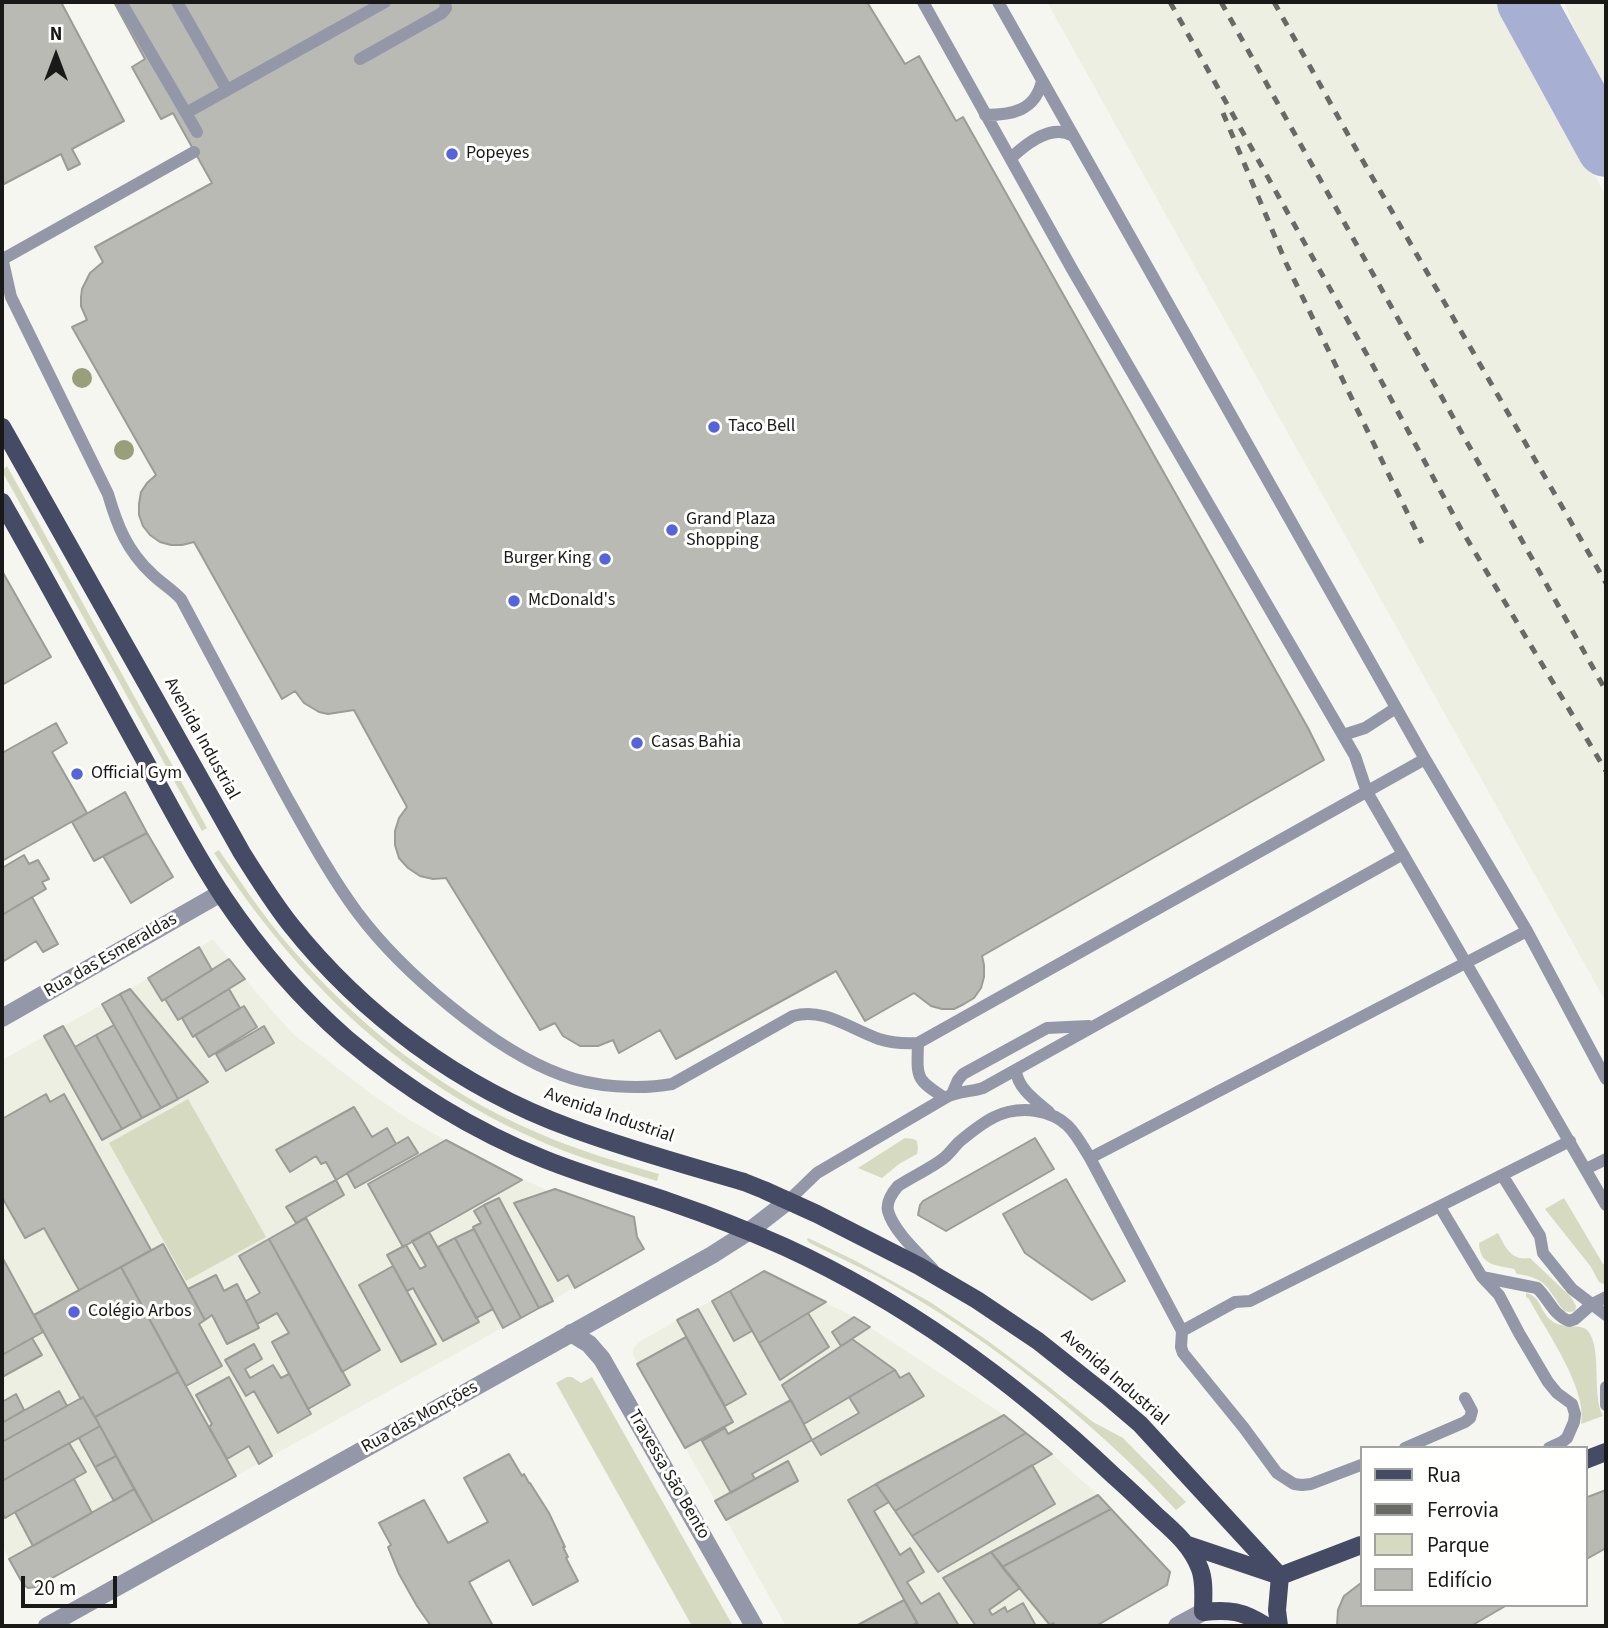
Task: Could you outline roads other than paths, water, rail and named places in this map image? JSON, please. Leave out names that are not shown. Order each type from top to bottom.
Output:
[{"type":"main road","name":"Avenida Industrial","points":[[2,427],[237,845],[290,925],[343,983],[422,1049],[499,1097],[570,1128],[744,1182],[897,1254],[977,1300],[1038,1341],[1140,1424],[1280,1576]]},
{"type":"main road","points":[[2,502],[221,893],[265,955],[317,1011],[375,1062],[472,1126],[578,1172],[694,1210],[784,1247],[849,1280],[962,1350],[1075,1439],[1188,1545],[1200,1569],[1203,1582],[1203,1612],[1239,1612],[1266,1626]]},
{"type":"main road","points":[[1587,1459],[1606,1452]]},
{"type":"main road","points":[[1188,1545],[1280,1576],[1360,1545]]},
{"type":"main road","points":[[1279,1626],[1277,1610],[1280,1576]]},
{"type":"street","name":"Rua das Esmeraldas","points":[[2,1018],[221,893]]},
{"type":"street","name":"Rua das Monções","points":[[47,1626],[571,1334],[748,1232],[788,1201]]},
{"type":"street","name":"Travessa São Bento","points":[[571,1334],[589,1344],[602,1359],[754,1626]]},
{"type":"street","points":[[1177,1626],[1203,1612]]},
{"type":"lane","points":[[121,2],[197,132]]},
{"type":"lane","points":[[177,2],[227,90]]},
{"type":"lane","points":[[186,113],[385,2]]},
{"type":"lane","points":[[360,59],[442,13],[446,8],[444,2]]},
{"type":"lane","points":[[923,2],[1079,281],[1355,756],[1367,792],[1606,1205]]},
{"type":"lane","points":[[998,2],[1425,759],[1527,932],[1606,1079]]},
{"type":"lane","points":[[985,115],[1018,111],[1039,94],[1042,81]]},
{"type":"lane","points":[[1011,158],[1046,134],[1065,131],[1073,136]]},
{"type":"lane","points":[[194,152],[2,258],[11,297],[108,494],[124,540],[152,575],[181,599],[317,852],[355,909],[384,944],[443,999],[512,1051],[537,1065],[564,1076],[599,1084],[651,1087],[672,1084],[802,1013],[823,1015],[879,1039],[904,1044],[918,1042],[1425,759]]},
{"type":"lane","points":[[1343,735],[1364,728],[1396,708]]},
{"type":"lane","points":[[788,1201],[817,1173],[949,1096],[984,1088],[1403,854]]},
{"type":"lane","points":[[1090,1158],[1527,932]]},
{"type":"lane","points":[[949,1096],[964,1074],[1047,1028],[1095,1026]]},
{"type":"lane","points":[[918,1042],[917,1067],[921,1081],[949,1096]]},
{"type":"lane","points":[[1016,1069],[1017,1079],[1030,1095],[1076,1133],[1182,1331],[1183,1353],[1277,1473],[1286,1480],[1302,1485],[1360,1465]]},
{"type":"lane","points":[[943,1280],[895,1225],[887,1210],[893,1192],[898,1186],[944,1158],[958,1143],[986,1122],[1004,1112],[1023,1109],[1053,1115]]},
{"type":"lane","points":[[1182,1331],[1235,1302],[1250,1301],[1570,1141]]},
{"type":"lane","points":[[1586,1170],[1606,1159]]},
{"type":"lane","points":[[1502,1175],[1541,1236],[1543,1252],[1572,1289],[1606,1315]]},
{"type":"lane","points":[[1440,1206],[1482,1277],[1499,1295],[1548,1382],[1572,1404],[1574,1422],[1567,1438],[1554,1446]]},
{"type":"lane","points":[[1482,1277],[1537,1288],[1544,1294],[1556,1314],[1569,1321],[1606,1297]]},
{"type":"lane","points":[[1606,1387],[1606,1405]]},
{"type":"lane","points":[[1410,1446],[1470,1418],[1472,1411],[1465,1398]]},
{"type":"waterway","points":[[1526,2],[1606,148]]},
{"type":"railway","points":[[1170,2],[1461,529],[1606,771]]},
{"type":"railway","points":[[1221,2],[1606,691]]},
{"type":"railway","points":[[1274,2],[1606,583]]},
{"type":"railway","points":[[1223,113],[1286,263],[1422,543]]},
{"type":"place","name":"Popeyes","points":[[452,154]]},
{"type":"place","name":"Taco Bell","points":[[714,427]]},
{"type":"place","name":"Grand Plaza Shopping","points":[[672,530]]},
{"type":"place","name":"Burger King","points":[[605,559]]},
{"type":"place","name":"McDonald's","points":[[514,601]]},
{"type":"place","name":"Casas Bahia","points":[[637,743]]},
{"type":"place","name":"Official Gym","points":[[77,774]]},
{"type":"place","name":"Colégio Arbos","points":[[74,1312]]}]
